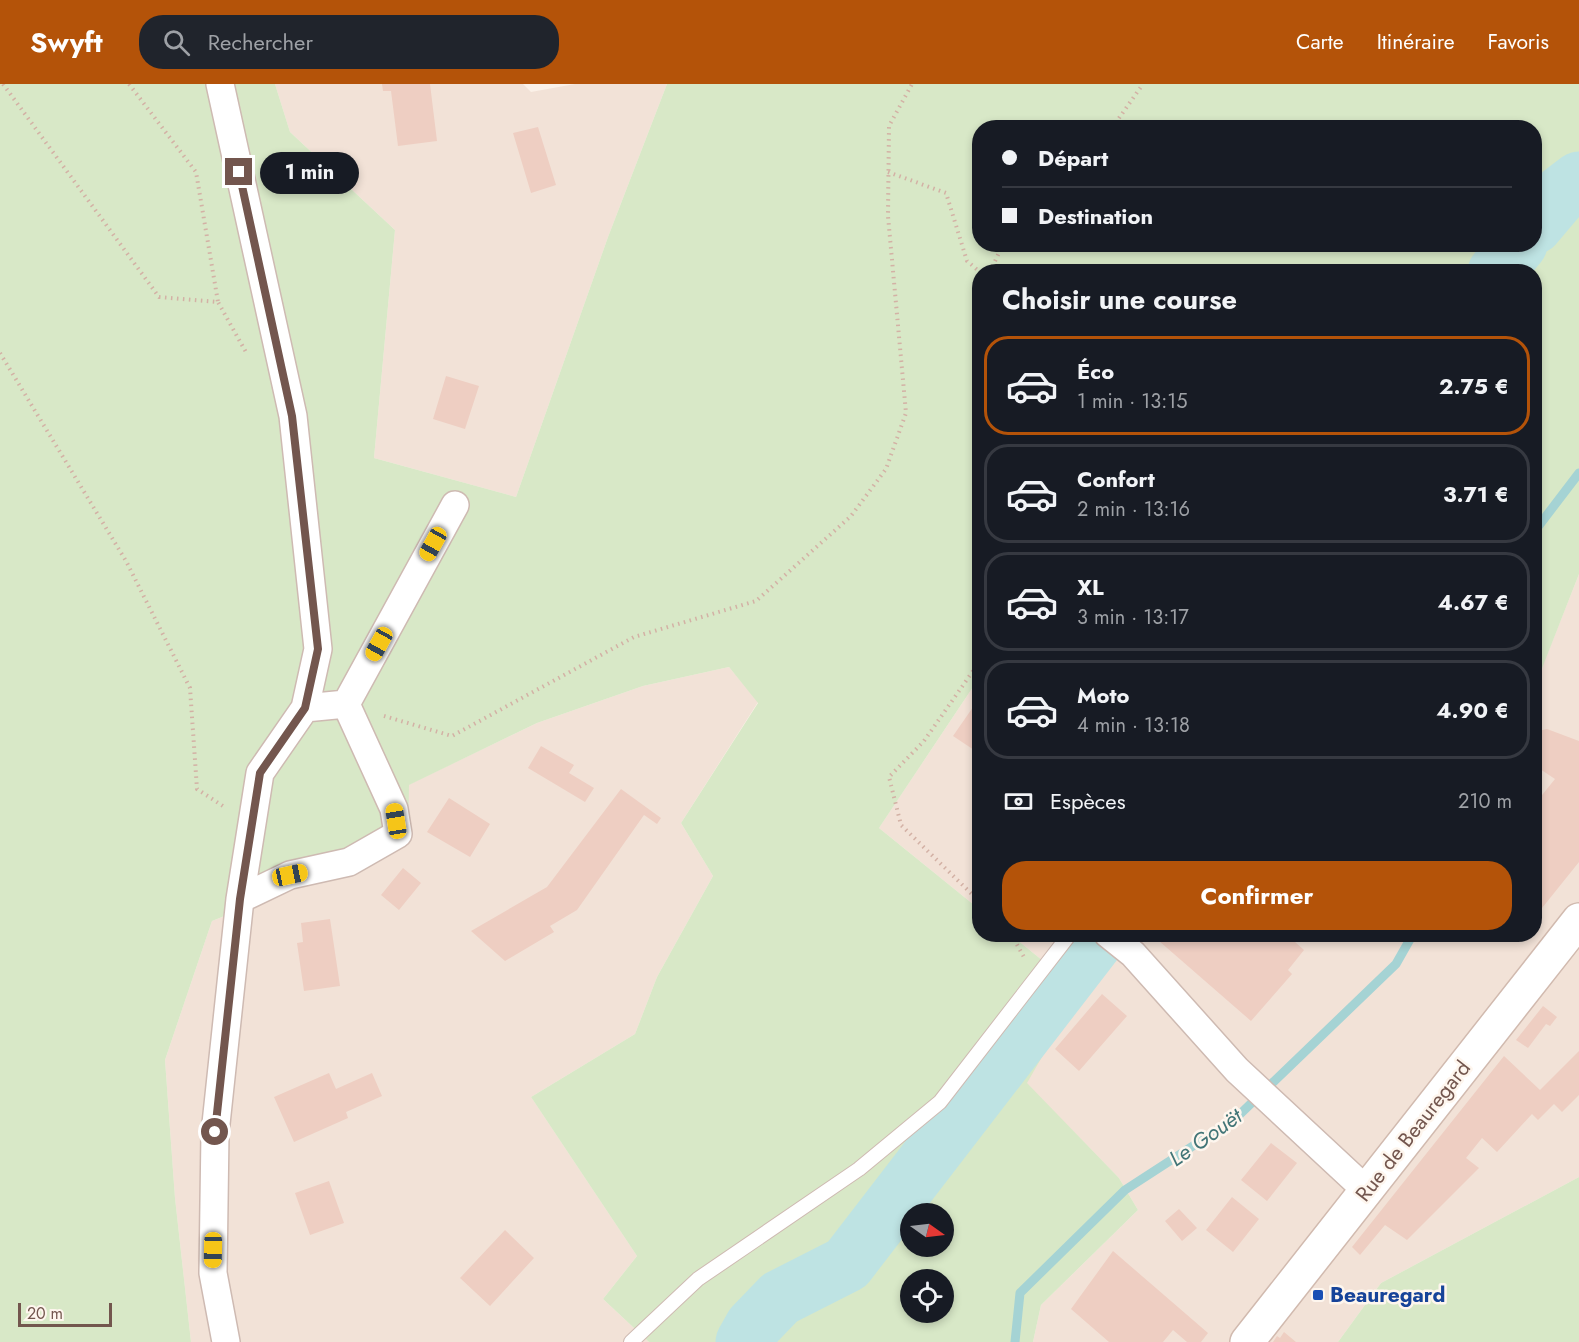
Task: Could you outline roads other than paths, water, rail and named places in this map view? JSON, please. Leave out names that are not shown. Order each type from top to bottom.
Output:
[{"type":"main road","name":"Rue de Beauregard","points":[[1247,1342],[1579,920]]},
{"type":"street","points":[[220,84],[292,416],[318,649],[305,708],[260,773],[240,899],[215,1132],[213,1274],[226,1342]]},
{"type":"street","points":[[346,704],[455,504]]},
{"type":"street","points":[[305,708],[346,704]]},
{"type":"street","points":[[240,899],[290,875],[349,862],[398,834],[394,808],[346,704]]},
{"type":"street","points":[[1118,942],[1133,954],[1252,1083],[1366,1190]]},
{"type":"lane","points":[[631,1342],[698,1279],[859,1169],[940,1102],[1064,942]]},
{"type":"waterway","points":[[1542,217],[1562,193],[1579,180]]},
{"type":"waterway","points":[[1503,264],[1512,252]]},
{"type":"waterway","name":"Le Gouët","points":[[1542,522],[1579,473]]},
{"type":"waterway","points":[[744,1342],[753,1326],[780,1298],[847,1264],[1095,942]]},
{"type":"waterway","name":"Le Gouët","points":[[1015,1342],[1020,1293],[1125,1190],[1236,1118],[1396,964],[1408,942]]},
{"type":"place","name":"Beauregard","points":[[1318,1295]]}]
